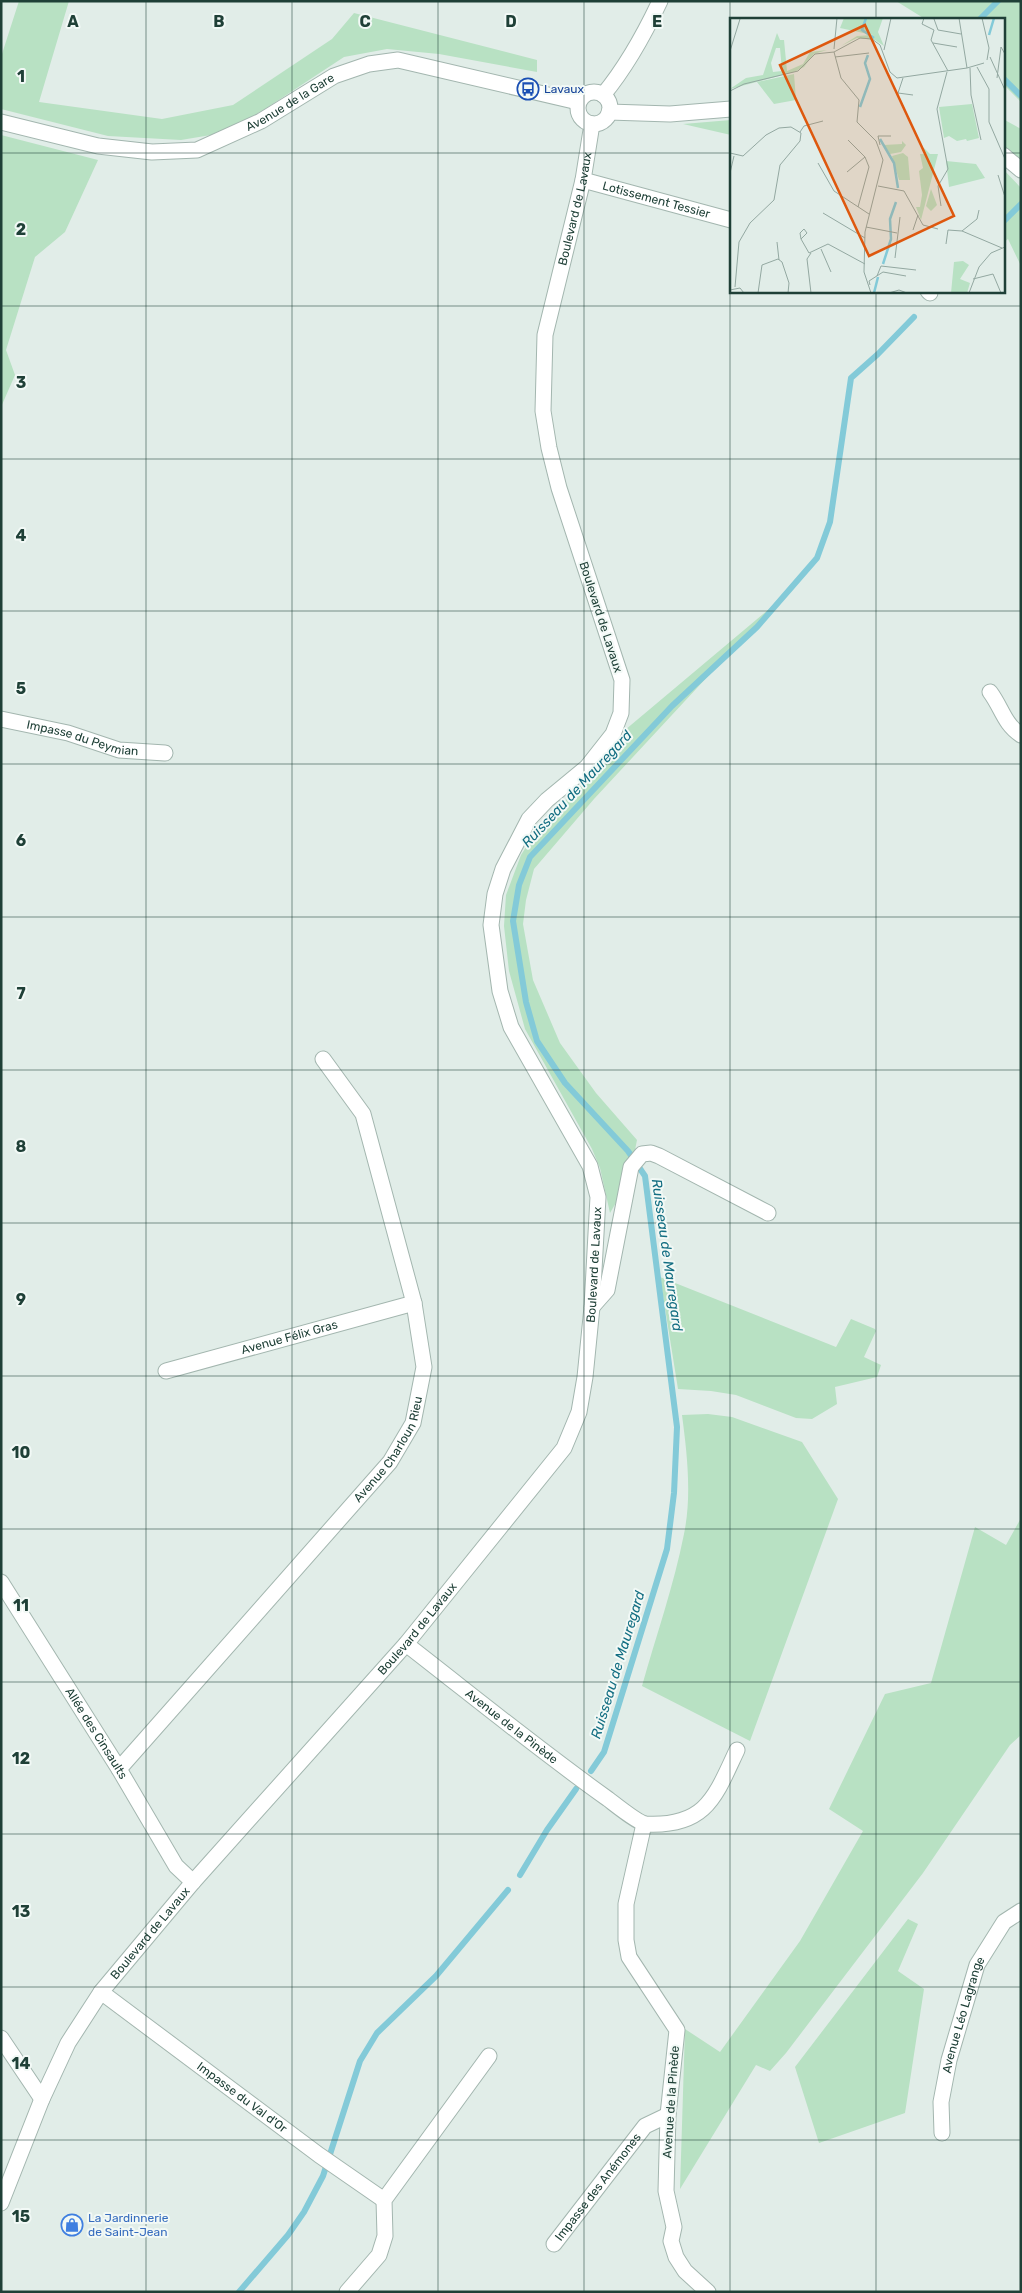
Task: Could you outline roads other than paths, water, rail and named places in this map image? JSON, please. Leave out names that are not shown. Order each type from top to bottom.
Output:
[{"type":"street","points":[[603,95],[623,71],[660,1]]},
{"type":"street","name":"Avenue de la Gare","points":[[1,122],[98,146],[152,152],[197,150],[261,121],[334,76],[369,64],[398,60],[578,102]]},
{"type":"street","points":[[589,93],[603,95],[609,102],[609,112],[601,123],[592,124],[580,116],[578,102],[589,93]]},
{"type":"street","points":[[609,112],[670,114],[730,109]]},
{"type":"street","name":"Boulevard de Lavaux","points":[[1,2203],[42,2099],[68,2043],[101,1992],[193,1882],[406,1644],[564,1448],[579,1412],[585,1377],[592,1307],[598,1197],[590,1166],[511,1027],[500,991],[491,925],[495,894],[503,869],[529,819],[547,800],[587,767],[613,734],[621,713],[622,680],[559,488],[549,448],[544,411],[545,335],[584,180],[592,124]]},
{"type":"street","points":[[1004,157],[1021,170]]},
{"type":"street","name":"Lotissement Tessier","points":[[584,180],[730,220]]},
{"type":"street","points":[[990,692],[998,703],[1010,728],[1021,735]]},
{"type":"street","name":"Impasse du Peymian","points":[[1,719],[68,733],[120,750],[165,753]]},
{"type":"street","name":"Avenue Charloun Rieu","points":[[119,1769],[390,1462],[413,1423],[424,1367],[414,1303],[363,1114],[323,1059]]},
{"type":"street","points":[[592,1307],[607,1290],[634,1163],[642,1154],[660,1156],[768,1213]]},
{"type":"street","name":"Avenue Félix Gras","points":[[166,1371],[414,1303]]},
{"type":"street","name":"Allée des Cinsaults","points":[[1,1582],[119,1769],[176,1866],[193,1882]]},
{"type":"street","name":"Avenue de la Pinède","points":[[406,1644],[597,1791],[644,1824],[626,1904],[626,1940],[629,1958],[677,2030],[668,2115],[666,2191],[674,2228],[671,2241],[676,2257],[685,2271],[708,2292]]},
{"type":"street","points":[[644,1824],[679,1822],[703,1811],[717,1795],[737,1750]]},
{"type":"street","name":"Avenue Léo Lagrange","points":[[942,2132],[941,2102],[949,2060],[978,1965],[1004,1922],[1021,1911]]},
{"type":"street","name":"Impasse du Val d'Or","points":[[101,1992],[319,2155],[384,2200]]},
{"type":"street","points":[[1,2038],[42,2099]]},
{"type":"street","points":[[347,2292],[380,2255],[385,2236],[384,2200],[489,2056]]},
{"type":"street","name":"Impasse des Anémones","points":[[554,2244],[645,2126],[668,2115]]},
{"type":"waterway","name":"Ruisseau de Mauregard","points":[[981,18],[998,1]]},
{"type":"waterway","name":"Ruisseau de Mauregard","points":[[1004,79],[1021,96]]},
{"type":"waterway","name":"Ruisseau de Mauregard","points":[[1004,221],[1021,204]]},
{"type":"waterway","name":"Ruisseau de Mauregard","points":[[591,1771],[604,1752],[667,1549],[674,1493],[677,1427],[645,1176],[628,1151],[565,1083],[537,1041],[526,1002],[513,921],[519,885],[530,857],[672,706],[757,627],[817,558],[830,522],[851,378],[878,354],[914,317]]},
{"type":"waterway","name":"Ruisseau de Mauregard","points":[[520,1875],[547,1830],[576,1789]]},
{"type":"waterway","name":"Ruisseau de Mauregard","points":[[239,2292],[288,2235],[304,2212],[323,2176],[360,2061],[377,2033],[436,1976],[508,1890]]},
{"type":"place","name":"Lavaux","points":[[528,89]]},
{"type":"place","name":"La Jardinnerie de Saint-Jean","points":[[72,2225]]}]
